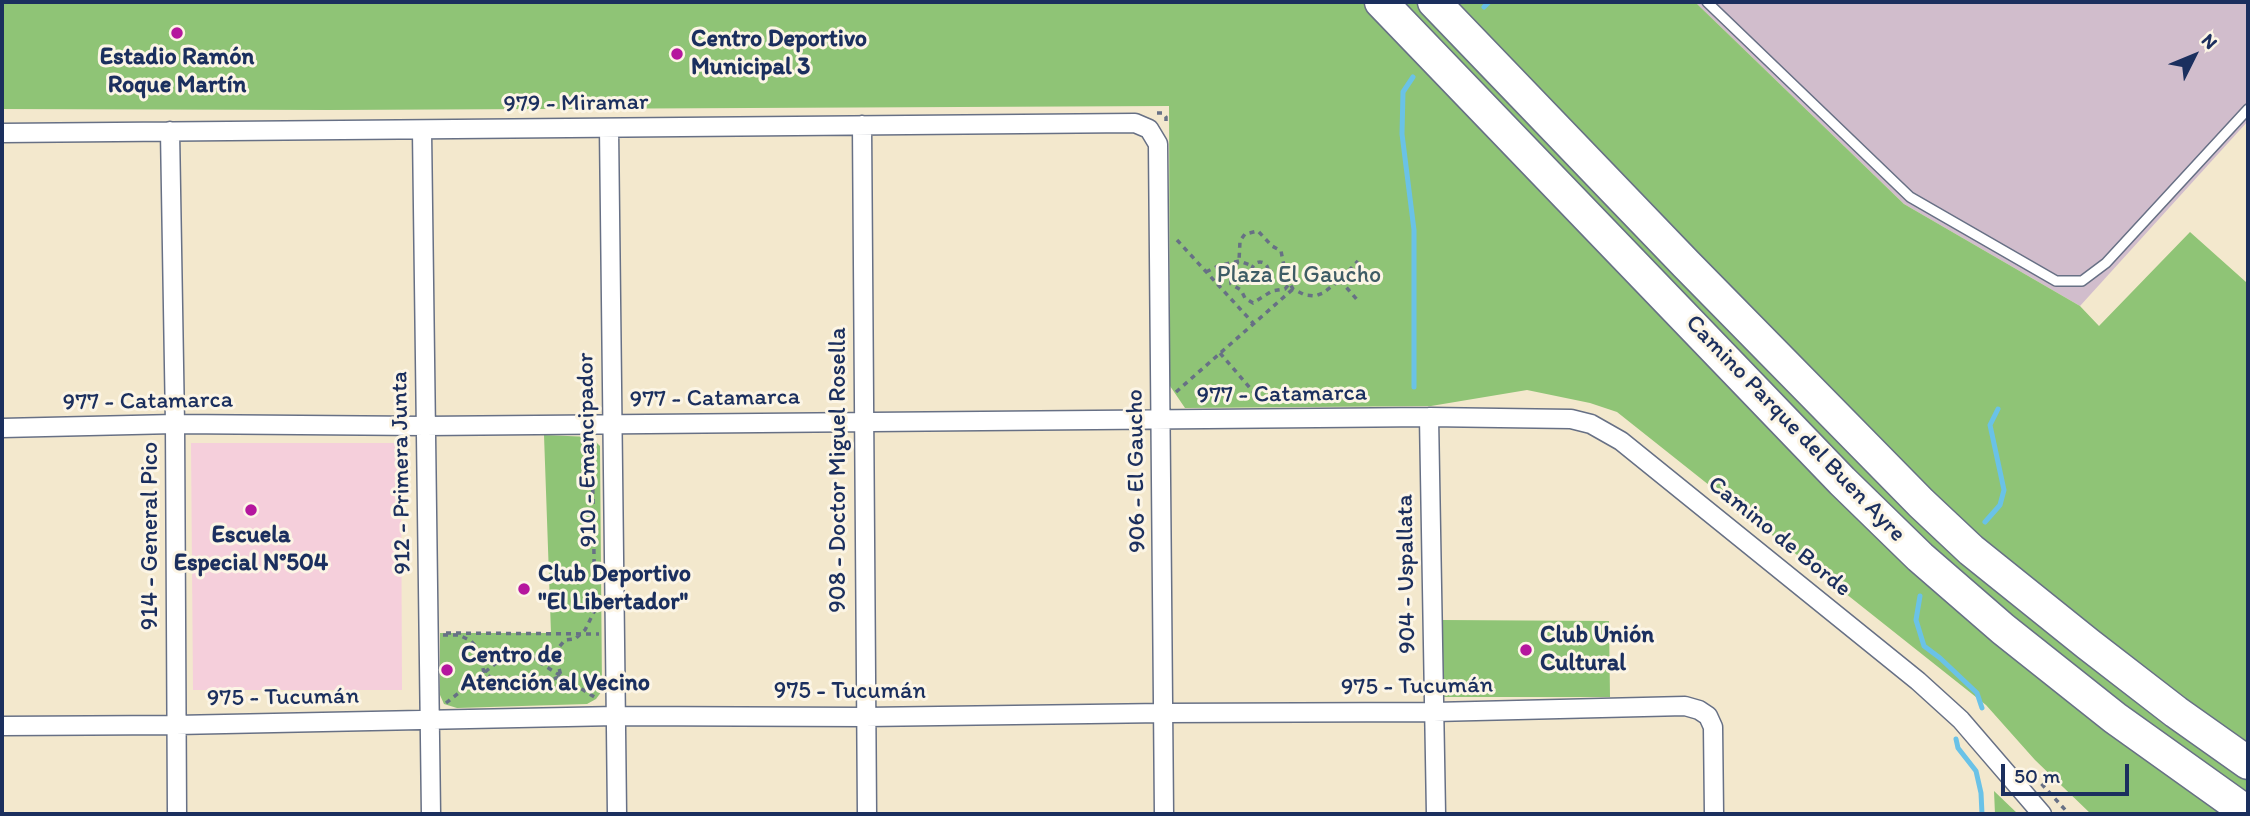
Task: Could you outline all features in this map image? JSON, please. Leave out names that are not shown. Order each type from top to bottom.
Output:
[{"type":"highway","name":"Camino Parque del Buen Ayre","points":[[1381,2],[1842,481],[1920,556],[2003,629],[2105,710],[2248,813]]},
{"type":"highway","name":"Camino Parque del Buen Ayre","points":[[1434,2],[1695,274],[1921,503],[1971,550],[2176,712],[2248,762]]},
{"type":"street","name":"979 - Miramar","points":[[2,133],[1154,122]]},
{"type":"street","name":"906 - El Gaucho","points":[[1154,122],[1158,144],[1164,814]]},
{"type":"street","name":"908 - Doctor Miguel Rosella","points":[[862,125],[867,814]]},
{"type":"street","name":"910 - Emancipador","points":[[609,128],[617,814]]},
{"type":"street","name":"914 - General Pico","points":[[170,131],[177,814]]},
{"type":"street","name":"912 - Primera Junta","points":[[422,131],[431,814]]},
{"type":"street","name":"977 - Catamarca","points":[[2,428],[175,424],[612,425],[1429,417]]},
{"type":"street","name":"904 - Uspallata","points":[[1429,417],[1436,814]]},
{"type":"street","name":"Camino de Borde","points":[[1429,417],[1554,417],[1591,425],[1615,437],[1928,689],[1961,720],[2042,814]]},
{"type":"street","name":"975 - Tucumán","points":[[2,726],[616,716],[865,717],[1434,712],[1685,706],[1708,716],[1713,727],[1714,814]]},
{"type":"lane","points":[[1707,2],[1910,197],[2056,281],[2082,281],[2106,263],[2248,109]]},
{"type":"path","points":[[1290,283],[1285,289],[1272,291],[1257,302],[1248,301],[1241,290],[1229,280],[1230,271],[1239,261],[1242,237],[1250,231],[1258,231],[1284,255],[1283,268],[1286,276],[1290,283],[1293,289],[1305,295],[1323,293],[1358,261]]},
{"type":"path","points":[[1176,239],[1254,323]]},
{"type":"path","points":[[1206,272],[1239,261],[1253,266],[1262,262],[1268,272]]},
{"type":"path","points":[[1253,266],[1253,274],[1259,278],[1268,272]]},
{"type":"path","points":[[1268,272],[1280,272],[1286,276]]},
{"type":"path","points":[[1340,280],[1359,302]]},
{"type":"path","points":[[1171,382],[1171,396],[1293,289]]},
{"type":"path","points":[[1220,353],[1264,404],[1252,404]]},
{"type":"path","points":[[561,676],[555,652],[565,640],[575,639],[585,630],[595,610],[592,446],[587,440]]},
{"type":"path","points":[[561,676],[539,685],[522,688],[503,685],[484,673],[479,650],[471,641],[459,635],[440,634],[602,635]]},
{"type":"path","points":[[444,704],[484,673],[509,657],[520,655],[534,659],[596,699]]},
{"type":"path","points":[[2023,763],[2070,814]]},
{"type":"shaded area","points":[[1695,2],[2248,2],[2248,121],[2080,306],[1904,204]]},
{"type":"shaded area","points":[[191,443],[401,443],[402,690],[193,690]]},
{"type":"green space","name":"Plaza El Gaucho","points":[[2,2],[1695,2],[1904,204],[2080,306],[2099,326],[2190,232],[2246,282],[2248,814],[2091,814],[2035,760],[1986,705],[1617,412],[1590,403],[1527,390],[1431,406],[1185,408],[1170,386],[1169,106],[2,109]]},
{"type":"green space","points":[[544,435],[591,437],[600,446],[602,691],[596,699],[587,704],[457,708],[444,704],[440,695],[440,633],[551,633]]},
{"type":"green space","name":"Club Unión Cultural","points":[[1442,620],[1609,621],[1610,697],[1442,697]]},
{"type":"green space","points":[[1994,791],[2018,814],[1995,814]]},
{"type":"waterway","points":[[1484,7],[1489,2]]},
{"type":"waterway","points":[[1413,77],[1403,92],[1402,134],[1414,230],[1414,387]]},
{"type":"waterway","points":[[1985,522],[2000,505],[2004,490],[1990,425],[1998,409]]},
{"type":"waterway","points":[[1920,596],[1916,620],[1924,646],[1977,693],[1982,708]]},
{"type":"waterway","points":[[1956,739],[1958,748],[1976,771],[1982,814]]},
{"type":"place","name":"Estadio Ramón Roque Martín","points":[[177,33]]},
{"type":"place","name":"Centro Deportivo Municipal 3","points":[[677,54]]},
{"type":"place","name":"Escuela Especial N°504","points":[[251,510]]},
{"type":"place","name":"Club Deportivo \"El Libertador\"","points":[[524,589]]},
{"type":"place","name":"Club Unión Cultural","points":[[1526,650]]},
{"type":"place","name":"Centro de Atención al Vecino","points":[[447,670]]}]
